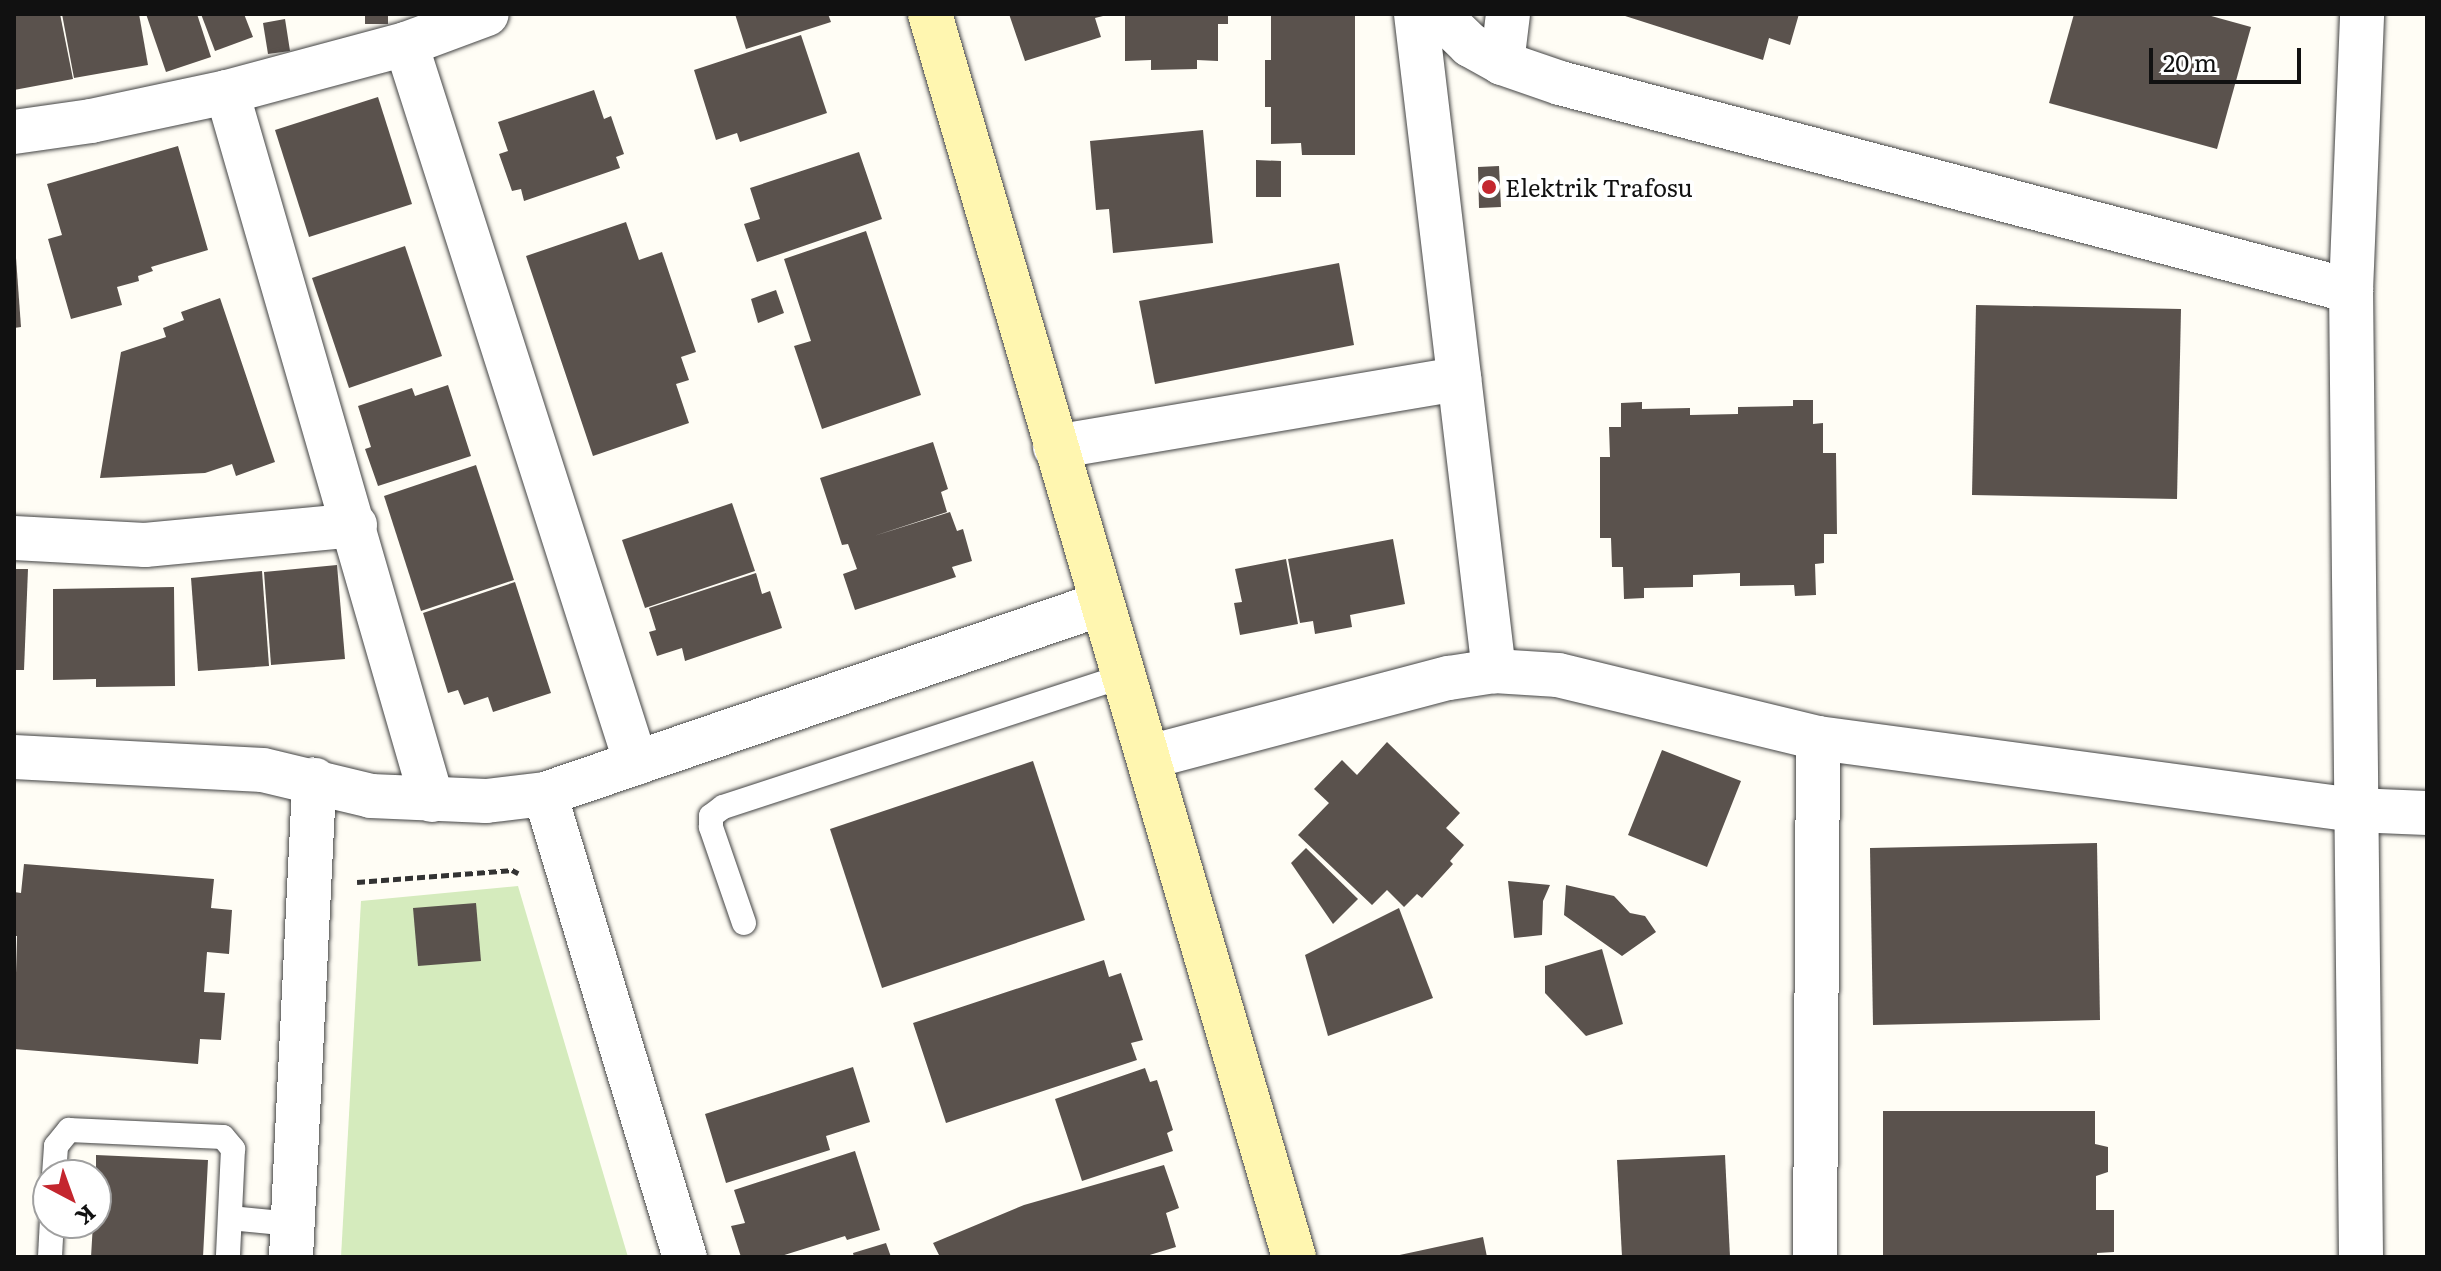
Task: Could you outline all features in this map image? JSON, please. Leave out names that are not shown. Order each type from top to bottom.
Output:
[{"type":"main road","points":[[930,14],[1294,1257]]},
{"type":"street","points":[[14,132],[91,121],[227,92],[424,29],[487,14]]},
{"type":"street","points":[[1416,14],[1494,671]]},
{"type":"street","points":[[1438,14],[1470,45],[1502,63],[1633,104],[2351,291]]},
{"type":"street","points":[[1502,63],[1508,14]]},
{"type":"street","points":[[2361,1257],[2351,291],[2362,14]]},
{"type":"street","points":[[424,29],[636,763]]},
{"type":"street","points":[[227,92],[355,525],[432,800]]},
{"type":"street","points":[[1055,447],[1459,379]]},
{"type":"street","points":[[14,538],[145,545],[355,525]]},
{"type":"street","points":[[14,757],[263,770],[371,796],[486,801],[545,794],[1101,604]]},
{"type":"street","points":[[1149,757],[1449,678],[1494,671],[1558,675],[1818,738],[2354,810],[2427,813]]},
{"type":"street","points":[[1815,1257],[1818,738]]},
{"type":"street","points":[[291,1241],[314,780]]},
{"type":"street","points":[[545,794],[685,1257]]},
{"type":"lane","points":[[744,923],[711,827],[711,816],[723,807],[1124,676]]},
{"type":"lane","points":[[55,1159],[56,1146],[69,1130],[223,1137],[233,1149],[228,1257]]},
{"type":"lane","points":[[230,1218],[291,1241]]},
{"type":"path","points":[[348,890],[364,879],[512,870],[529,880]]},
{"type":"green space","points":[[518,886],[628,1257],[341,1257],[361,901]]},
{"type":"building","points":[[14,14],[60,14],[73,79],[14,90]]},
{"type":"building","points":[[62,14],[139,14],[148,65],[74,78]]},
{"type":"building","points":[[146,14],[197,14],[211,57],[166,72]]},
{"type":"building","points":[[201,14],[244,14],[253,37],[215,51]]},
{"type":"building","points":[[365,14],[388,14],[388,24],[365,24]]},
{"type":"building","points":[[735,14],[828,14],[831,22],[746,49]]},
{"type":"building","points":[[1009,14],[1107,15],[1095,18],[1101,37],[1025,61]]},
{"type":"building","points":[[1125,14],[1228,14],[1228,24],[1218,24],[1218,61],[1197,60],[1197,69],[1151,70],[1151,60],[1125,61]]},
{"type":"building","points":[[1271,14],[1355,14],[1355,155],[1302,155],[1301,143],[1271,144],[1271,107],[1265,107],[1265,60],[1271,60]]},
{"type":"building","points":[[1799,14],[1790,45],[1769,38],[1763,60],[1622,15]]},
{"type":"building","points":[[2074,14],[2204,14],[2251,27],[2217,149],[2049,103]]},
{"type":"building","points":[[285,19],[290,51],[268,54],[263,23]]},
{"type":"building","points":[[801,35],[827,113],[740,142],[737,133],[716,140],[694,70]]},
{"type":"building","points":[[594,90],[604,119],[611,116],[624,154],[616,157],[620,168],[524,201],[521,189],[512,191],[499,154],[508,151],[498,122]]},
{"type":"building","points":[[378,97],[412,204],[309,237],[275,130]]},
{"type":"building","points":[[1203,130],[1213,243],[1113,253],[1109,209],[1096,210],[1090,141]]},
{"type":"building","points":[[178,146],[208,250],[151,267],[153,271],[138,276],[139,281],[117,287],[122,305],[71,319],[48,239],[62,235],[47,184]]},
{"type":"building","points":[[859,152],[882,219],[757,262],[744,224],[760,219],[750,188]]},
{"type":"building","points":[[1256,160],[1281,161],[1281,197],[1256,197]]},
{"type":"building","name":"Elektrik Trafosu","points":[[1499,166],[1501,207],[1479,208],[1478,167]]},
{"type":"building","points":[[626,222],[639,260],[662,252],[696,352],[681,357],[689,380],[676,384],[689,423],[593,456],[526,256]]},
{"type":"building","points":[[14,230],[21,327],[14,328]]},
{"type":"building","points":[[866,231],[921,395],[822,429],[794,346],[811,341],[784,259]]},
{"type":"building","points":[[405,246],[442,356],[349,388],[312,278]]},
{"type":"building","points":[[1339,263],[1354,345],[1155,384],[1139,301]]},
{"type":"building","points":[[776,290],[784,313],[758,323],[751,299]]},
{"type":"building","points":[[220,298],[275,462],[236,476],[232,464],[205,473],[100,478],[121,352],[166,337],[163,328],[184,320],[181,312]]},
{"type":"building","points":[[1976,305],[2181,309],[2177,499],[1972,495]]},
{"type":"building","points":[[448,385],[471,456],[378,486],[365,449],[371,447],[358,406],[412,388],[415,396]]},
{"type":"building","points":[[1793,400],[1813,400],[1813,424],[1823,423],[1823,453],[1836,453],[1837,534],[1824,534],[1824,563],[1815,564],[1816,595],[1795,596],[1794,585],[1740,586],[1740,573],[1693,575],[1693,587],[1644,588],[1644,598],[1624,599],[1623,567],[1612,567],[1611,538],[1600,538],[1600,457],[1610,457],[1609,427],[1621,427],[1621,403],[1642,402],[1642,409],[1690,408],[1690,415],[1738,414],[1738,407],[1793,406]]},
{"type":"building","points":[[933,442],[948,489],[941,492],[947,512],[874,536],[950,512],[957,531],[963,529],[972,561],[952,567],[956,577],[855,610],[843,574],[857,569],[848,544],[842,545],[820,478]]},
{"type":"building","points":[[476,465],[514,580],[421,611],[384,496]]},
{"type":"building","points":[[732,503],[755,571],[645,608],[622,540]]},
{"type":"building","points":[[1393,539],[1405,604],[1350,615],[1352,627],[1315,634],[1313,621],[1300,623],[1288,559]]},
{"type":"building","points":[[1286,559],[1298,624],[1240,635],[1234,603],[1242,602],[1235,569]]},
{"type":"building","points":[[337,565],[345,659],[271,665],[264,572]]},
{"type":"building","points":[[14,569],[28,569],[24,670],[14,670]]},
{"type":"building","points":[[262,571],[269,666],[198,671],[191,578]]},
{"type":"building","points":[[756,573],[762,594],[770,591],[782,628],[685,661],[682,648],[657,656],[649,632],[656,630],[649,608]]},
{"type":"building","points":[[515,582],[551,693],[493,712],[488,697],[464,705],[458,690],[448,693],[423,613]]},
{"type":"building","points":[[174,587],[175,686],[96,687],[96,679],[53,680],[53,589]]},
{"type":"building","points":[[1387,742],[1460,813],[1446,828],[1464,845],[1450,861],[1453,864],[1422,898],[1417,894],[1404,907],[1387,890],[1372,905],[1298,835],[1329,803],[1314,789],[1342,760],[1357,775]]},
{"type":"building","points":[[1662,750],[1741,781],[1707,867],[1628,835]]},
{"type":"building","points":[[1033,761],[1085,920],[882,988],[830,829]]},
{"type":"building","points":[[2097,843],[2100,1020],[1873,1025],[1870,848]]},
{"type":"building","points":[[1306,848],[1358,899],[1333,924],[1291,863]]},
{"type":"building","points":[[24,864],[214,879],[211,908],[232,910],[229,954],[207,952],[204,992],[225,993],[221,1040],[200,1039],[198,1064],[14,1049],[17,936],[14,936],[14,892],[21,893]]},
{"type":"building","points":[[1508,881],[1550,885],[1543,901],[1542,935],[1514,938]]},
{"type":"building","points":[[1566,885],[1614,896],[1630,913],[1645,916],[1656,932],[1622,956],[1564,915]]},
{"type":"building","points":[[476,903],[481,961],[418,966],[413,908]]},
{"type":"building","points":[[1399,908],[1433,998],[1328,1036],[1305,955]]},
{"type":"building","points":[[1602,949],[1623,1024],[1586,1036],[1545,993],[1545,966]]},
{"type":"building","points":[[1104,960],[1109,977],[1121,973],[1143,1040],[1131,1043],[1137,1060],[946,1123],[913,1023]]},
{"type":"building","points":[[853,1067],[870,1122],[826,1136],[830,1150],[726,1183],[705,1114]]},
{"type":"building","points":[[1145,1068],[1150,1082],[1157,1080],[1173,1130],[1167,1133],[1173,1151],[1082,1181],[1055,1099]]},
{"type":"building","points":[[1883,1111],[2095,1111],[2095,1144],[2108,1147],[2108,1172],[2096,1176],[2096,1210],[2114,1210],[2114,1252],[2097,1253],[2097,1257],[1883,1257]]},
{"type":"building","points":[[855,1151],[880,1230],[847,1240],[845,1236],[778,1257],[741,1257],[731,1226],[745,1223],[734,1190]]},
{"type":"building","points":[[96,1155],[208,1160],[203,1257],[91,1257],[92,1239],[112,1239],[112,1159],[96,1159]]},
{"type":"building","points":[[1725,1155],[1730,1257],[1622,1257],[1617,1160]]},
{"type":"building","points":[[1164,1165],[1179,1208],[1166,1213],[1176,1247],[1143,1257],[940,1257],[933,1243],[1024,1205]]},
{"type":"building","points":[[1483,1237],[1487,1257],[1395,1257],[1395,1256]]},
{"type":"building","points":[[886,1243],[891,1257],[854,1257],[853,1253]]},
{"type":"place","name":"Elektrik Trafosu","points":[[1489,187]]}]
